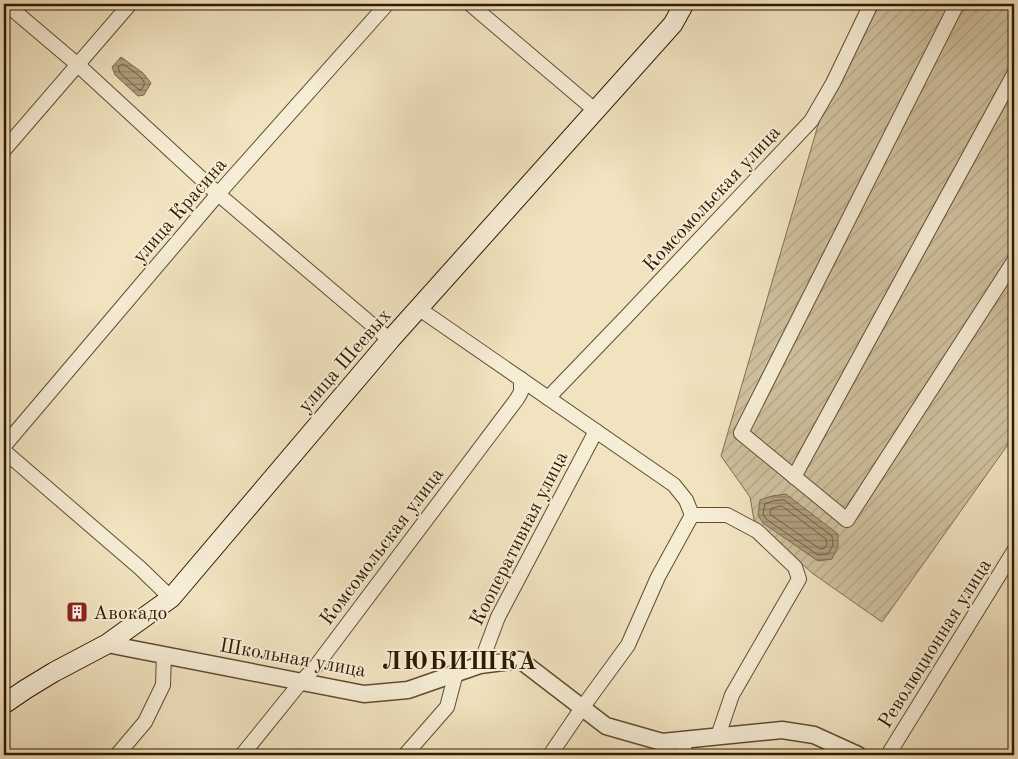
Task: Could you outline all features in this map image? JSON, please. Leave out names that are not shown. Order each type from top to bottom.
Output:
[{"type":"main road","name":"улица Шеевых","points":[[4,704],[54,672],[107,644],[171,598],[390,340],[673,24],[684,4]]},
{"type":"street","points":[[6,4],[78,65],[218,194],[390,340]]},
{"type":"street","points":[[4,150],[130,4]]},
{"type":"street","name":"улица Красина","points":[[4,446],[218,194],[387,4]]},
{"type":"street","points":[[470,4],[596,110]]},
{"type":"street","name":"Комсомольская улица","points":[[548,398],[628,316],[811,121],[833,83],[871,4]]},
{"type":"street","points":[[957,4],[741,434],[847,520],[1014,261]]},
{"type":"street","points":[[794,476],[1014,74]]},
{"type":"street","points":[[418,308],[674,485],[686,500],[692,515]]},
{"type":"street","name":"Комсомольская улица","points":[[242,755],[316,666],[517,399],[521,392],[521,379]]},
{"type":"street","name":"Кооперативная улица","points":[[480,665],[498,617],[596,431]]},
{"type":"street","points":[[4,451],[140,568],[171,598]]},
{"type":"street","points":[[692,515],[727,515],[757,531],[795,567],[799,579],[732,695],[718,736]]},
{"type":"street","points":[[550,755],[628,645],[658,577],[692,515]]},
{"type":"street","name":"Революционная улица","points":[[888,755],[1014,551]]},
{"type":"street","name":"Школьная улица","points":[[107,644],[364,694],[408,690],[480,665],[520,660],[606,726],[662,742],[684,747],[718,736],[782,730],[814,735],[858,755]]},
{"type":"street","points":[[117,755],[144,722],[163,685],[164,655]]},
{"type":"street","points":[[405,755],[446,707],[456,673]]},
{"type":"shaded area","points":[[863,4],[1014,4],[1014,436],[882,622],[812,573],[754,520],[750,497],[721,456],[838,57]]},
{"type":"water","points":[[121,57],[143,73],[151,83],[144,95],[138,96],[115,75],[112,67]]},
{"type":"water","points":[[786,494],[838,534],[838,547],[832,559],[818,561],[763,523],[758,515],[760,500]]},
{"type":"place","name":"Авокадо","points":[[77,612]]},
{"type":"district","name":"ЛЮБИШКА","points":[[460,660]]}]
